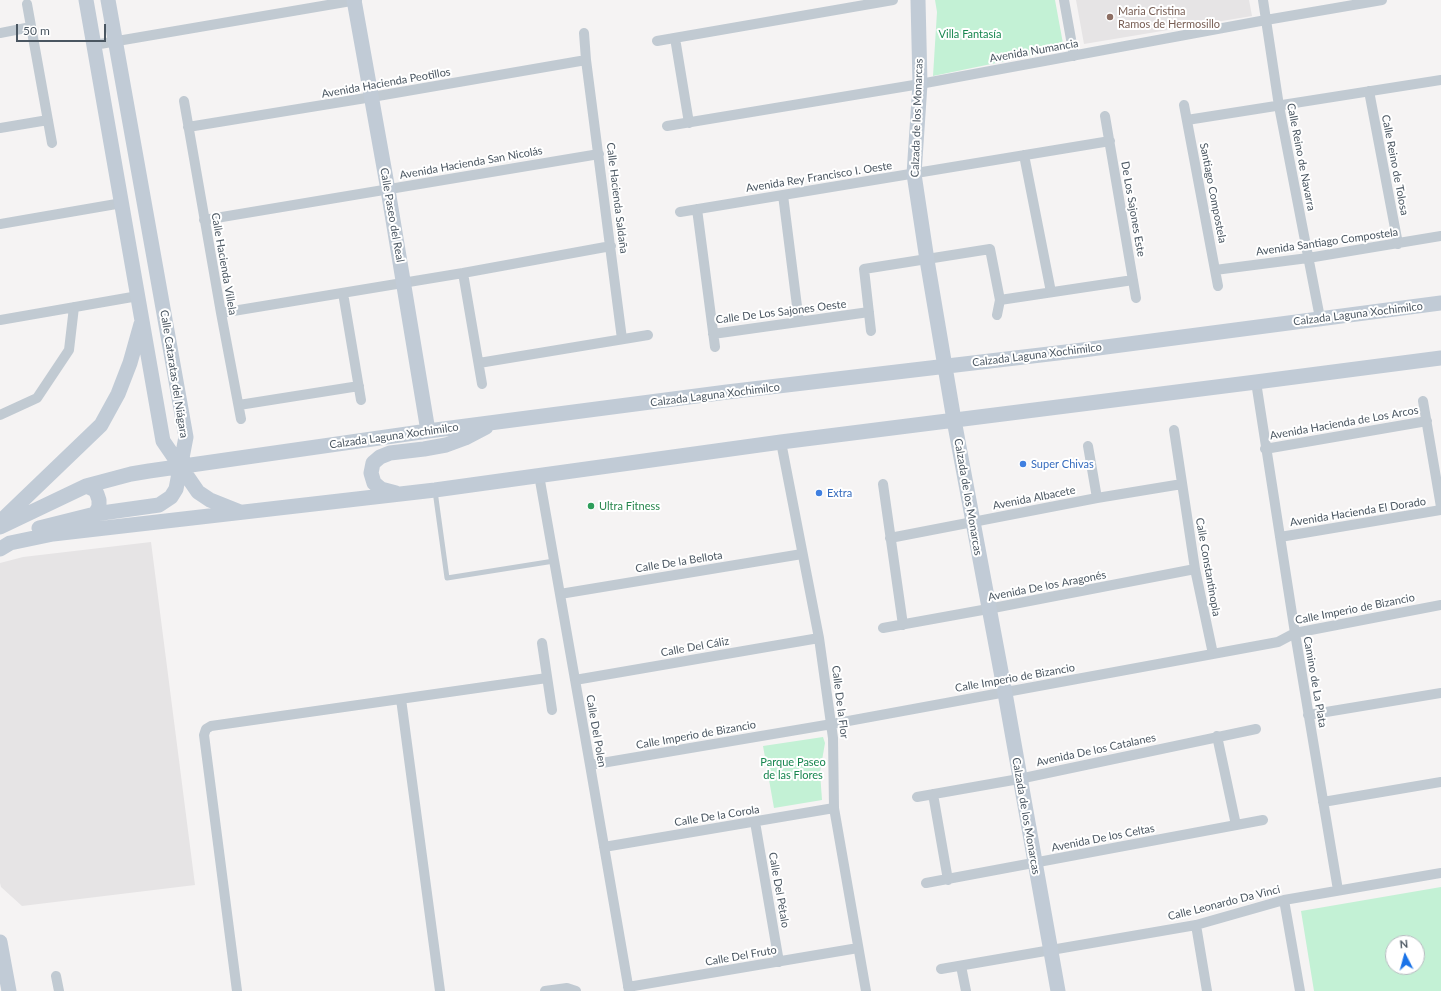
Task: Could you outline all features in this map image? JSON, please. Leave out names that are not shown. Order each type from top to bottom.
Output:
[{"type":"main road","name":"Calle Cataratas del Niágara","points":[[86,0],[163,441],[180,466]]},
{"type":"main road","name":"Calle Cataratas del Niágara","points":[[108,0],[186,437],[180,466]]},
{"type":"main road","name":"Calle Paseo del Real","points":[[355,0],[428,431]]},
{"type":"main road","name":"Calzada de los Monarcas","points":[[918,0],[920,84],[914,174],[954,420],[988,609],[1005,693],[1019,779],[1058,991]]},
{"type":"main road","name":"Calzada Laguna Xochimilco","points":[[0,527],[86,486],[131,474],[180,466],[428,431],[492,424],[727,392],[945,367],[1441,303]]},
{"type":"main road","points":[[0,522],[100,425],[118,394],[130,363],[142,319]]},
{"type":"main road","points":[[5,546],[53,534],[435,490],[781,442],[1441,358]]},
{"type":"main road","points":[[400,494],[381,489],[374,483],[371,473],[373,463],[380,456],[390,453],[446,445],[465,438],[492,424]]},
{"type":"main road","points":[[180,466],[198,492],[210,500],[242,513]]},
{"type":"main road","points":[[5,546],[39,528],[95,514],[159,505],[171,497],[176,489],[180,466]]},
{"type":"main road","points":[[86,486],[95,490],[99,500],[99,507],[95,514]]},
{"type":"main road","points":[[0,942],[9,991]]},
{"type":"street","points":[[94,45],[355,0]]},
{"type":"street","points":[[657,41],[893,0]]},
{"type":"street","points":[[1064,0],[1074,56]]},
{"type":"street","name":"Calle Reino de Navarra","points":[[1263,0],[1279,106],[1320,318]]},
{"type":"street","name":"Avenida Numancia","points":[[667,126],[920,84],[1382,0]]},
{"type":"street","points":[[27,4],[52,143]]},
{"type":"street","points":[[0,33],[32,28]]},
{"type":"street","name":"Calle Hacienda Saldaña","points":[[584,33],[586,60],[622,339]]},
{"type":"street","points":[[675,38],[689,123]]},
{"type":"street","name":"Avenida Hacienda Peotillos","points":[[188,127],[586,60]]},
{"type":"street","points":[[1187,120],[1441,80]]},
{"type":"street","name":"Calle Reino de Tolosa","points":[[1368,91],[1398,244]]},
{"type":"street","name":"Calle Hacienda Villela","points":[[184,101],[204,220],[241,419]]},
{"type":"street","name":"Santiago Compostela","points":[[1184,105],[1218,286]]},
{"type":"street","name":"De Los Sajones Este","points":[[1105,116],[1136,298]]},
{"type":"street","points":[[0,128],[48,120]]},
{"type":"street","name":"Avenida Rey Francisco I. Oeste","points":[[680,212],[1110,141]]},
{"type":"street","name":"Avenida Hacienda San Nicolás","points":[[204,220],[599,154]]},
{"type":"street","points":[[1024,155],[1051,292]]},
{"type":"street","points":[[783,195],[799,322]]},
{"type":"street","points":[[0,224],[122,203]]},
{"type":"street","name":"Calle De Los Sajones Oeste","points":[[697,209],[713,334],[869,312]]},
{"type":"street","name":"Avenida Santiago Compostela","points":[[1215,270],[1308,258],[1441,236]]},
{"type":"street","points":[[221,313],[463,273],[611,246]]},
{"type":"street","points":[[871,331],[864,269],[990,249],[1000,300],[997,315]]},
{"type":"street","points":[[463,273],[482,384]]},
{"type":"street","points":[[1000,300],[1133,280]]},
{"type":"street","points":[[343,293],[362,400]]},
{"type":"street","points":[[0,320],[138,296]]},
{"type":"street","points":[[0,415],[37,398],[70,350],[74,307]]},
{"type":"street","points":[[713,334],[715,347]]},
{"type":"street","points":[[479,363],[648,335]]},
{"type":"street","name":"Camino de La Plata","points":[[1256,382],[1265,448],[1308,715],[1338,890]]},
{"type":"street","points":[[239,405],[359,386]]},
{"type":"street","points":[[1423,401],[1441,509]]},
{"type":"street","name":"Avenida Hacienda de Los Arcos","points":[[1265,448],[1426,421]]},
{"type":"street","name":"Calle Constantinopla","points":[[1174,430],[1196,569],[1213,654]]},
{"type":"street","name":"Calle De la Flor","points":[[781,442],[819,638],[832,724],[834,808],[866,991]]},
{"type":"street","points":[[1088,446],[1097,498]]},
{"type":"street","name":"Calle Del Polen","points":[[538,475],[590,765],[628,989]]},
{"type":"street","points":[[882,484],[903,624]]},
{"type":"street","name":"Avenida Albacete","points":[[890,538],[1097,498],[1182,484]]},
{"type":"street","name":"Avenida Hacienda El Dorado","points":[[1280,537],[1441,509]]},
{"type":"street","name":"Calle De la Bellota","points":[[560,594],[802,554]]},
{"type":"street","name":"Avenida De los Aragonés","points":[[883,628],[1196,569]]},
{"type":"street","name":"Calle Imperio de Bizancio","points":[[590,765],[832,724],[1278,642],[1295,633],[1441,605]]},
{"type":"street","name":"Calle Del Cáliz","points":[[575,680],[819,638]]},
{"type":"street","points":[[542,643],[552,710]]},
{"type":"street","points":[[238,991],[204,735],[206,729],[212,726],[547,678]]},
{"type":"street","points":[[1308,715],[1441,693]]},
{"type":"street","points":[[401,699],[440,991]]},
{"type":"street","name":"Avenida De los Catalanes","points":[[917,797],[1019,779],[1256,729]]},
{"type":"street","points":[[1218,736],[1236,825]]},
{"type":"street","points":[[1324,802],[1441,782]]},
{"type":"street","points":[[933,794],[948,880]]},
{"type":"street","name":"Calle De la Corola","points":[[604,847],[834,808]]},
{"type":"street","name":"Avenida De los Celtas","points":[[926,883],[1263,820]]},
{"type":"street","name":"Calle Del Pétalo","points":[[755,822],[779,962]]},
{"type":"street","name":"Calle Leonardo Da Vinci","points":[[941,969],[1196,925],[1284,900],[1441,873]]},
{"type":"street","points":[[1284,900],[1300,991]]},
{"type":"street","points":[[1196,925],[1207,991]]},
{"type":"street","name":"Calle Del Fruto","points":[[628,989],[858,948]]},
{"type":"street","points":[[961,966],[966,991]]},
{"type":"street","points":[[56,976],[59,991]]},
{"type":"street","points":[[544,991],[567,988],[576,991]]},
{"type":"lane","points":[[435,490],[447,578],[554,561]]},
{"type":"shaded area","points":[[1076,0],[1249,0],[1252,16],[1084,44]]},
{"type":"shaded area","points":[[151,542],[195,885],[22,906],[1,887],[0,883],[0,563],[23,557]]},
{"type":"green space","name":"Villa Fantasía","points":[[935,0],[1055,0],[1064,49],[933,76],[937,12]]},
{"type":"green space","name":"Parque Paseo de las Flores","points":[[823,737],[825,743],[820,772],[822,800],[774,808],[763,746]]},
{"type":"green space","points":[[1441,887],[1441,991],[1314,991],[1301,911]]},
{"type":"place","name":"Maria Cristina Ramos de Hermosillo","points":[[1110,17]]},
{"type":"place","name":"Super Chivas","points":[[1023,464]]},
{"type":"place","name":"Extra","points":[[819,493]]},
{"type":"place","name":"Ultra Fitness","points":[[591,506]]}]
